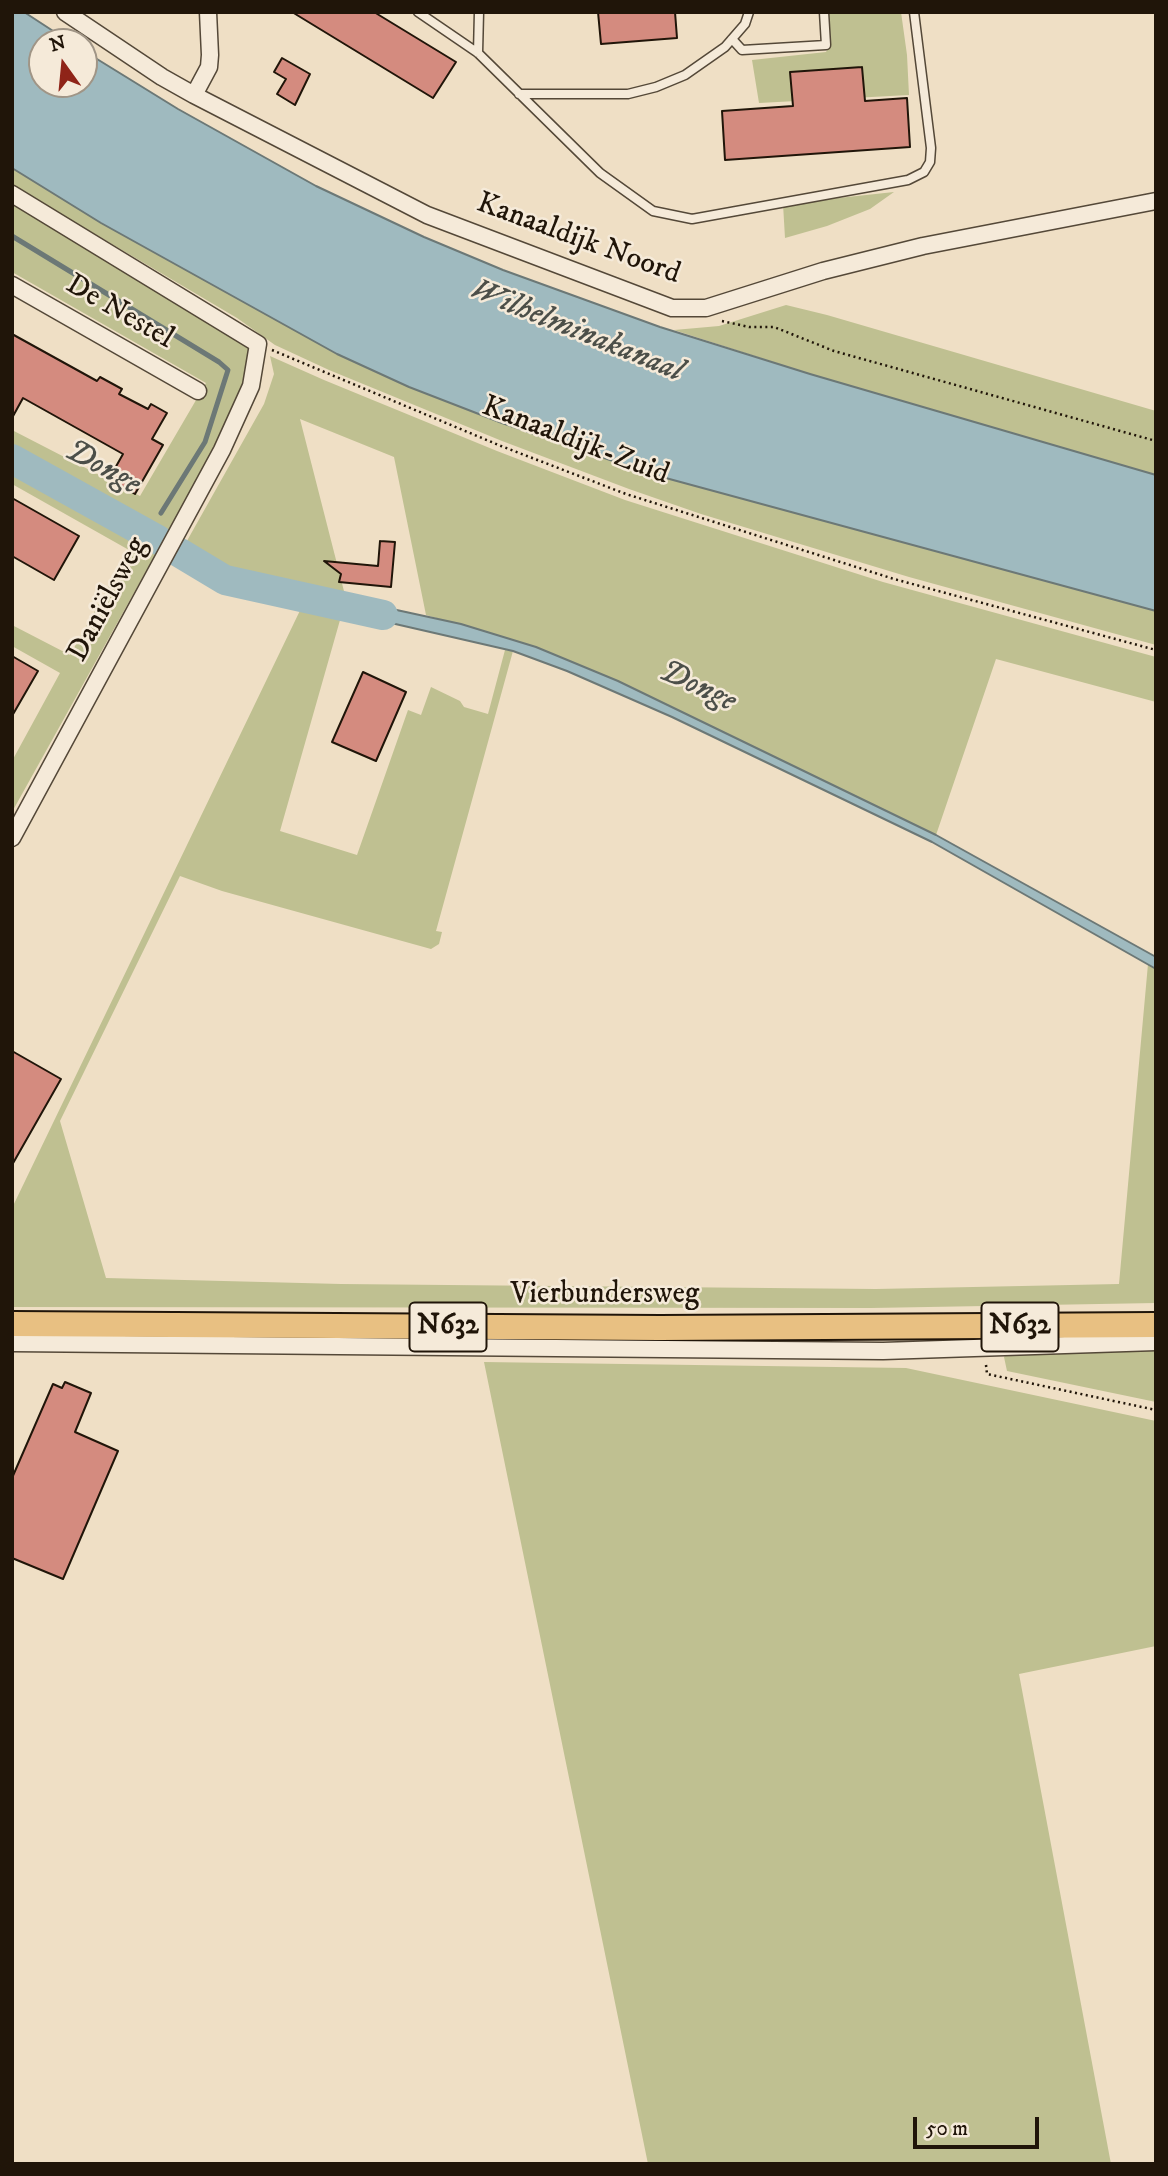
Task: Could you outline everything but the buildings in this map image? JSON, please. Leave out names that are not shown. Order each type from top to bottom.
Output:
[{"type":"main road","name":"Vierbundersweg","points":[[12,1324],[117,1334],[883,1340],[985,1338],[1156,1325]]},
{"type":"street","name":"Kanaaldijk Noord","points":[[65,12],[194,95],[427,215],[672,308],[706,308],[824,271],[923,246],[1156,201]]},
{"type":"street","points":[[194,95],[209,67],[208,12]]},
{"type":"street","points":[[12,194],[258,344]]},
{"type":"street","name":"De Nestel","points":[[12,285],[198,391]]},
{"type":"street","name":"Daniëlsweg","points":[[12,838],[222,450],[251,386],[258,344]]},
{"type":"street","name":"Vierbundersweg","points":[[12,1343],[117,1334]]},
{"type":"street","name":"Vierbundersweg","points":[[985,1338],[1156,1342]]},
{"type":"lane","points":[[418,12],[478,53],[600,173],[653,211],[692,219],[908,180],[924,172],[930,162],[931,148],[914,12]]},
{"type":"lane","points":[[478,53],[480,12]]},
{"type":"lane","points":[[519,94],[628,94],[646,90],[685,75],[725,47],[746,24],[749,12]]},
{"type":"lane","points":[[733,39],[742,50],[826,45],[824,12]]},
{"type":"path","points":[[715,321],[749,327],[774,327],[834,351],[1156,441]]},
{"type":"path","name":"Kanaaldijk-Zuid","points":[[258,344],[500,446],[626,494],[894,579],[1156,650]]},
{"type":"path","points":[[985,1338],[987,1374],[1156,1410]]},
{"type":"green space","points":[[826,12],[901,12],[909,95],[759,103],[752,60],[826,52],[829,46]]},
{"type":"green space","points":[[12,168],[101,223],[337,354],[409,387],[502,423],[651,474],[1156,611],[1156,645],[909,577],[701,514],[502,441],[329,370],[275,345],[237,318],[12,185]]},
{"type":"green space","points":[[894,192],[870,209],[827,226],[785,238],[783,204]]},
{"type":"green space","points":[[12,199],[253,347],[248,388],[12,812],[12,761],[60,673],[12,646],[12,625],[70,655],[129,550],[12,484],[12,430],[140,496],[206,383],[12,272]]},
{"type":"green space","points":[[786,305],[1156,411],[1156,475],[810,374],[674,330],[719,326]]},
{"type":"green space","points":[[270,356],[497,451],[625,500],[883,582],[1156,657],[1156,702],[996,659],[936,835],[618,681],[536,647],[426,615],[394,457],[300,419],[346,599],[280,831],[357,855],[408,710],[421,715],[431,687],[460,701],[464,707],[488,714],[505,650],[513,651],[436,931],[442,932],[439,944],[431,949],[222,891],[180,876],[60,1121],[106,1278],[341,1284],[876,1289],[1119,1284],[1148,964],[1156,969],[1156,1303],[871,1308],[12,1307],[12,1208],[307,596],[217,575],[179,555],[264,404],[274,374]]},
{"type":"green space","points":[[1156,1350],[1156,1402],[1007,1371],[1004,1357],[1006,1354]]},
{"type":"green space","points":[[484,1362],[906,1368],[1156,1421],[1156,1646],[1019,1674],[1111,2164],[648,2164]]},
{"type":"water","name":"Wilhelminakanaal","points":[[12,12],[24,12],[49,28],[28,28],[28,98],[98,98],[98,60],[178,109],[316,186],[424,237],[503,270],[660,327],[810,374],[1156,475],[1156,611],[651,474],[502,423],[409,387],[337,354],[101,223],[12,168]]},
{"type":"water","points":[[346,599],[461,624],[536,647],[618,681],[936,835],[1156,957],[1156,969],[932,842],[672,717],[567,671],[513,651],[343,612]]},
{"type":"waterway","points":[[12,236],[228,370],[205,442],[161,513]]},
{"type":"waterway","name":"Donge","points":[[12,459],[158,540]]},
{"type":"waterway","name":"Donge","points":[[180,553],[225,580],[383,615]]}]
